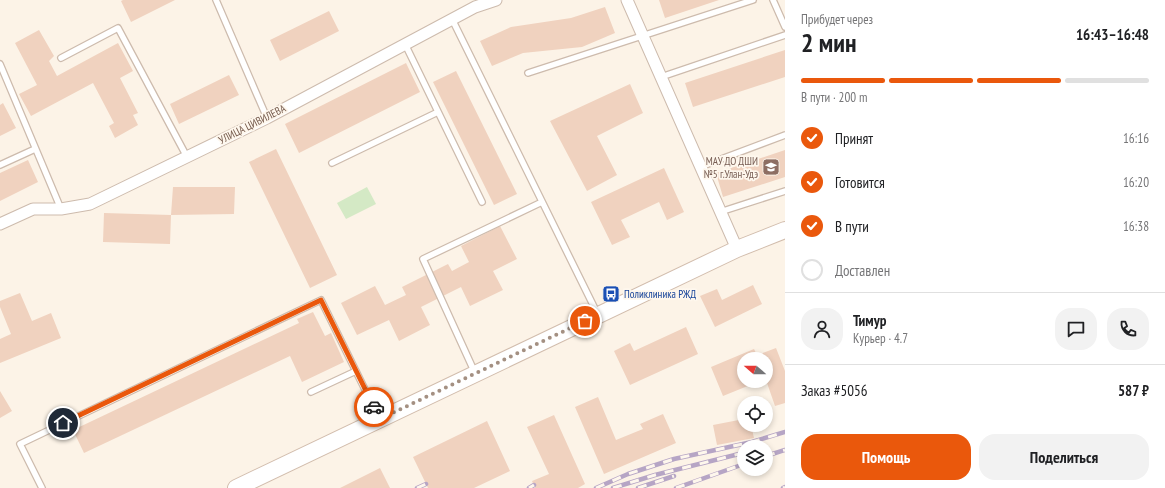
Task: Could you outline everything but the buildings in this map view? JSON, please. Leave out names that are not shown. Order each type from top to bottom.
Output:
[{"type":"main road","points":[[236,488],[737,248],[785,230]]},
{"type":"street","name":"УЛИЦА ЦИВИЛЕВА","points":[[0,224],[33,209],[61,209],[90,204],[267,118],[452,19],[474,3],[496,0]]},
{"type":"street","points":[[627,0],[719,212],[737,248]]},
{"type":"lane","points":[[216,0],[267,118]]},
{"type":"lane","points":[[528,73],[753,0]]},
{"type":"lane","points":[[773,0],[785,27]]},
{"type":"lane","points":[[452,19],[598,315]]},
{"type":"lane","points":[[61,58],[118,28],[187,157]]},
{"type":"lane","points":[[661,77],[785,35]]},
{"type":"lane","points":[[405,44],[482,202]]},
{"type":"lane","points":[[0,64],[61,209]]},
{"type":"lane","points":[[332,163],[438,112]]},
{"type":"lane","points":[[700,167],[785,135]]},
{"type":"lane","points":[[0,165],[36,149]]},
{"type":"lane","points":[[719,212],[785,191]]},
{"type":"lane","points":[[476,374],[423,259],[542,202]]},
{"type":"lane","points":[[42,488],[20,444],[321,300],[380,419]]},
{"type":"lane","points":[[311,392],[356,371]]},
{"type":"green space","points":[[367,187],[376,204],[346,219],[337,203]]},
{"type":"railway","points":[[596,488],[628,474],[674,459],[752,442],[785,432]]},
{"type":"railway","points":[[773,454],[785,450]]},
{"type":"railway","points":[[613,488],[655,475],[737,454]]},
{"type":"railway","points":[[676,488],[737,466]]},
{"type":"railway","points":[[638,488],[674,476]]},
{"type":"railway","points":[[417,488],[426,484]]},
{"type":"railway","points":[[529,488],[534,485]]},
{"type":"way so far","points":[[374,407],[380,419],[585,321]]},
{"type":"place","name":"МАУ ДО ДШИ №5 г.Улан-Удэ","points":[[771,167]]},
{"type":"place","name":"Поликлиника РЖД","points":[[611,294]]},
{"type":"route","points":[[63,423],[321,300],[374,407]]}]
